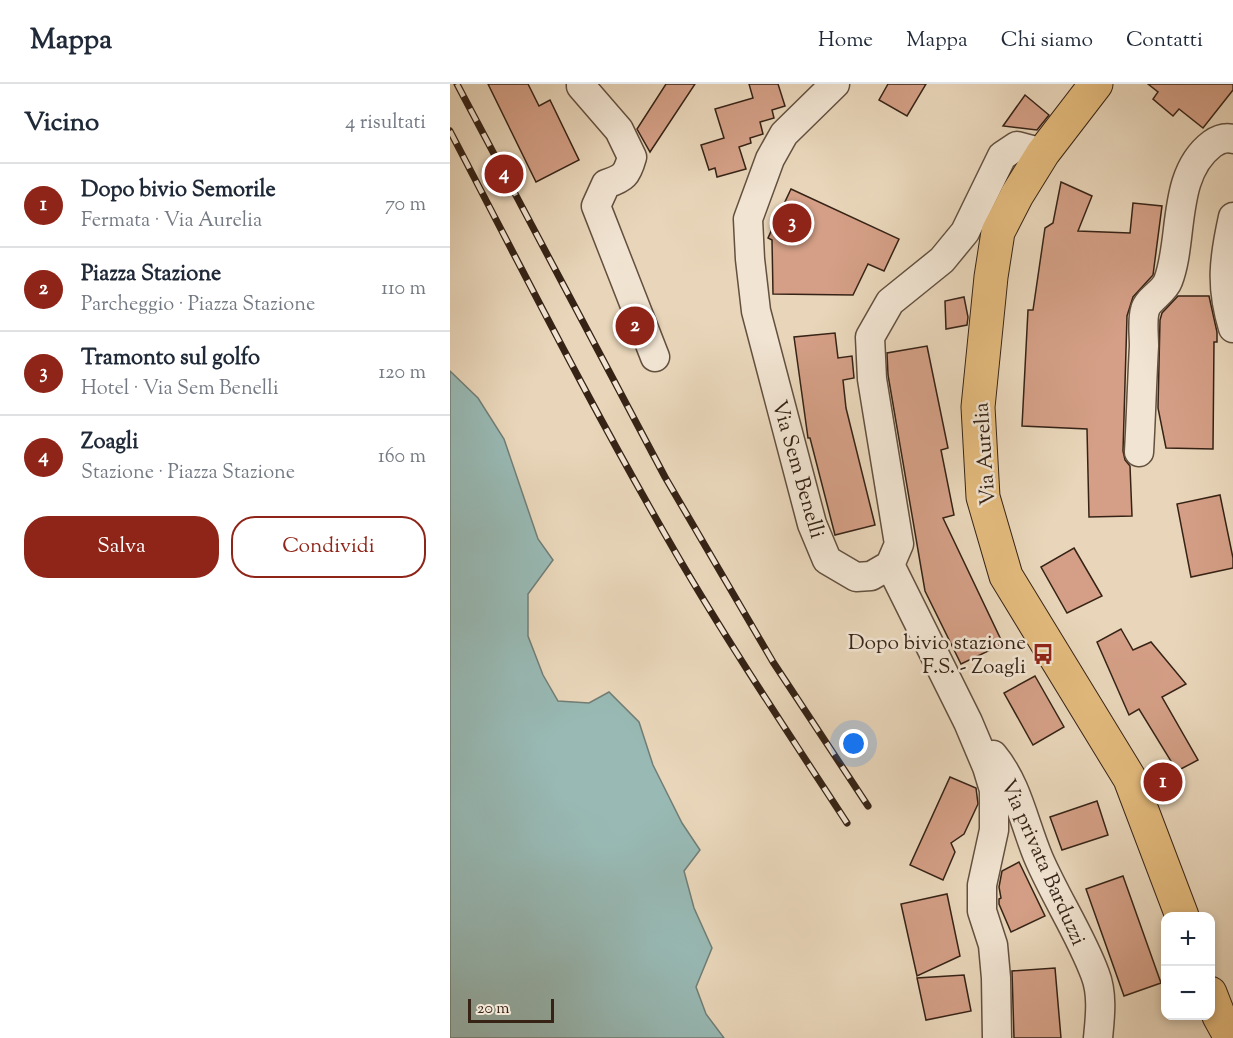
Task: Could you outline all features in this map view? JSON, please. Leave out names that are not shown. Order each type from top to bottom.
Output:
[{"type":"main road","name":"Via Aurelia","points":[[1096,84],[1044,153],[1017,195],[999,232],[991,277],[978,407],[983,498],[1006,576],[1130,779],[1180,912]]},
{"type":"main road","points":[[1215,1006],[1231,1038]]},
{"type":"street","points":[[581,84],[619,130],[632,157],[628,171],[621,179],[606,184],[596,206],[655,357]]},
{"type":"street","name":"Via Sem Benelli","points":[[835,84],[784,134],[770,159],[748,219],[751,270],[759,322],[812,524],[827,560],[856,577],[871,576],[890,565]]},
{"type":"street","points":[[1139,452],[1145,308],[1167,284],[1172,270],[1179,214],[1195,165],[1206,149],[1216,141],[1226,137],[1233,139]]},
{"type":"street","points":[[890,565],[899,544],[872,379],[870,337],[890,302],[942,260],[965,232],[1002,156],[1017,146],[1044,153]]},
{"type":"street","points":[[1233,217],[1224,259],[1226,300],[1233,328]]},
{"type":"street","name":"Via privata Barduzzi","points":[[890,565],[971,730],[987,767],[993,790],[994,830],[982,885],[982,911],[993,945],[997,1038]]},
{"type":"street","name":"Via privata Barduzzi","points":[[971,730],[1000,764],[1016,794],[1039,859],[1096,976],[1100,1011],[1098,1038]]},
{"type":"water","points":[[450,371],[478,398],[504,439],[538,539],[553,560],[528,594],[528,636],[543,675],[558,701],[589,703],[609,692],[639,722],[653,765],[682,823],[700,850],[684,871],[694,908],[712,948],[696,987],[706,1014],[724,1038],[450,1038]]},
{"type":"building","points":[[488,84],[528,84],[539,106],[550,100],[579,160],[536,182]]},
{"type":"building","points":[[666,84],[695,84],[650,152],[637,129]]},
{"type":"building","points":[[749,84],[778,84],[785,106],[772,110],[774,118],[760,122],[763,134],[750,138],[751,143],[739,147],[746,169],[717,177],[715,168],[709,170],[701,145],[724,138],[715,109],[753,98]]},
{"type":"building","points":[[888,84],[926,84],[907,116],[879,100]]},
{"type":"building","points":[[1148,84],[1233,84],[1233,90],[1203,128],[1179,109],[1173,116],[1153,99],[1158,92]]},
{"type":"building","points":[[1025,95],[1049,115],[1037,130],[1003,126]]},
{"type":"building","points":[[1061,182],[1092,196],[1078,231],[1130,233],[1133,203],[1162,206],[1153,275],[1133,297],[1127,316],[1123,451],[1125,460],[1130,466],[1132,516],[1089,517],[1087,429],[1022,426],[1028,310],[1033,310],[1045,228],[1053,223]]},
{"type":"building","points":[[791,189],[899,239],[884,271],[868,264],[853,295],[773,294],[772,240],[768,238]]},
{"type":"building","points":[[1178,296],[1209,296],[1217,332],[1217,342],[1214,342],[1213,449],[1166,448],[1158,408],[1160,320],[1162,313]]},
{"type":"building","points":[[964,297],[968,317],[967,325],[946,329],[945,301]]},
{"type":"building","points":[[835,333],[838,358],[852,356],[854,378],[843,380],[846,408],[875,525],[835,535],[810,438],[808,438],[794,337]]},
{"type":"building","points":[[927,346],[948,448],[941,450],[954,515],[943,518],[1003,644],[961,664],[925,591],[888,375],[887,353]]},
{"type":"building","points":[[1220,495],[1233,568],[1191,577],[1177,504]]},
{"type":"building","points":[[1074,548],[1102,596],[1067,613],[1041,567]]},
{"type":"building","points":[[1121,629],[1133,650],[1151,642],[1186,684],[1162,697],[1198,760],[1177,771],[1139,709],[1129,715],[1097,642]]},
{"type":"building","points":[[1035,676],[1064,727],[1033,745],[1004,693]]},
{"type":"building","points":[[950,777],[976,788],[978,804],[964,834],[951,843],[955,852],[943,880],[910,865]]},
{"type":"building","points":[[1097,801],[1108,835],[1062,850],[1050,817]]},
{"type":"building","points":[[1019,862],[1045,916],[1011,932],[999,904],[1001,898],[999,887],[1002,871]]},
{"type":"building","points":[[1123,876],[1161,983],[1124,996],[1086,889]]},
{"type":"building","points":[[947,894],[960,956],[917,976],[901,904]]},
{"type":"building","points":[[1055,968],[1061,1038],[1014,1038],[1012,971]]},
{"type":"building","points":[[964,975],[971,1011],[926,1020],[917,978]]},
{"type":"railway","points":[[457,84],[665,477],[773,662],[868,806]]},
{"type":"railway","points":[[450,131],[647,503],[697,589],[847,823]]},
{"type":"place","name":"Zoagli","points":[[504,174]]},
{"type":"place","name":"Tramonto sul golfo","points":[[792,223]]},
{"type":"place","name":"Piazza Stazione","points":[[635,326]]},
{"type":"place","name":"Dopo bivio stazione F.S. - Zoagli","points":[[1043,654]]},
{"type":"place","name":"Dopo bivio Semorile","points":[[1163,782]]}]
